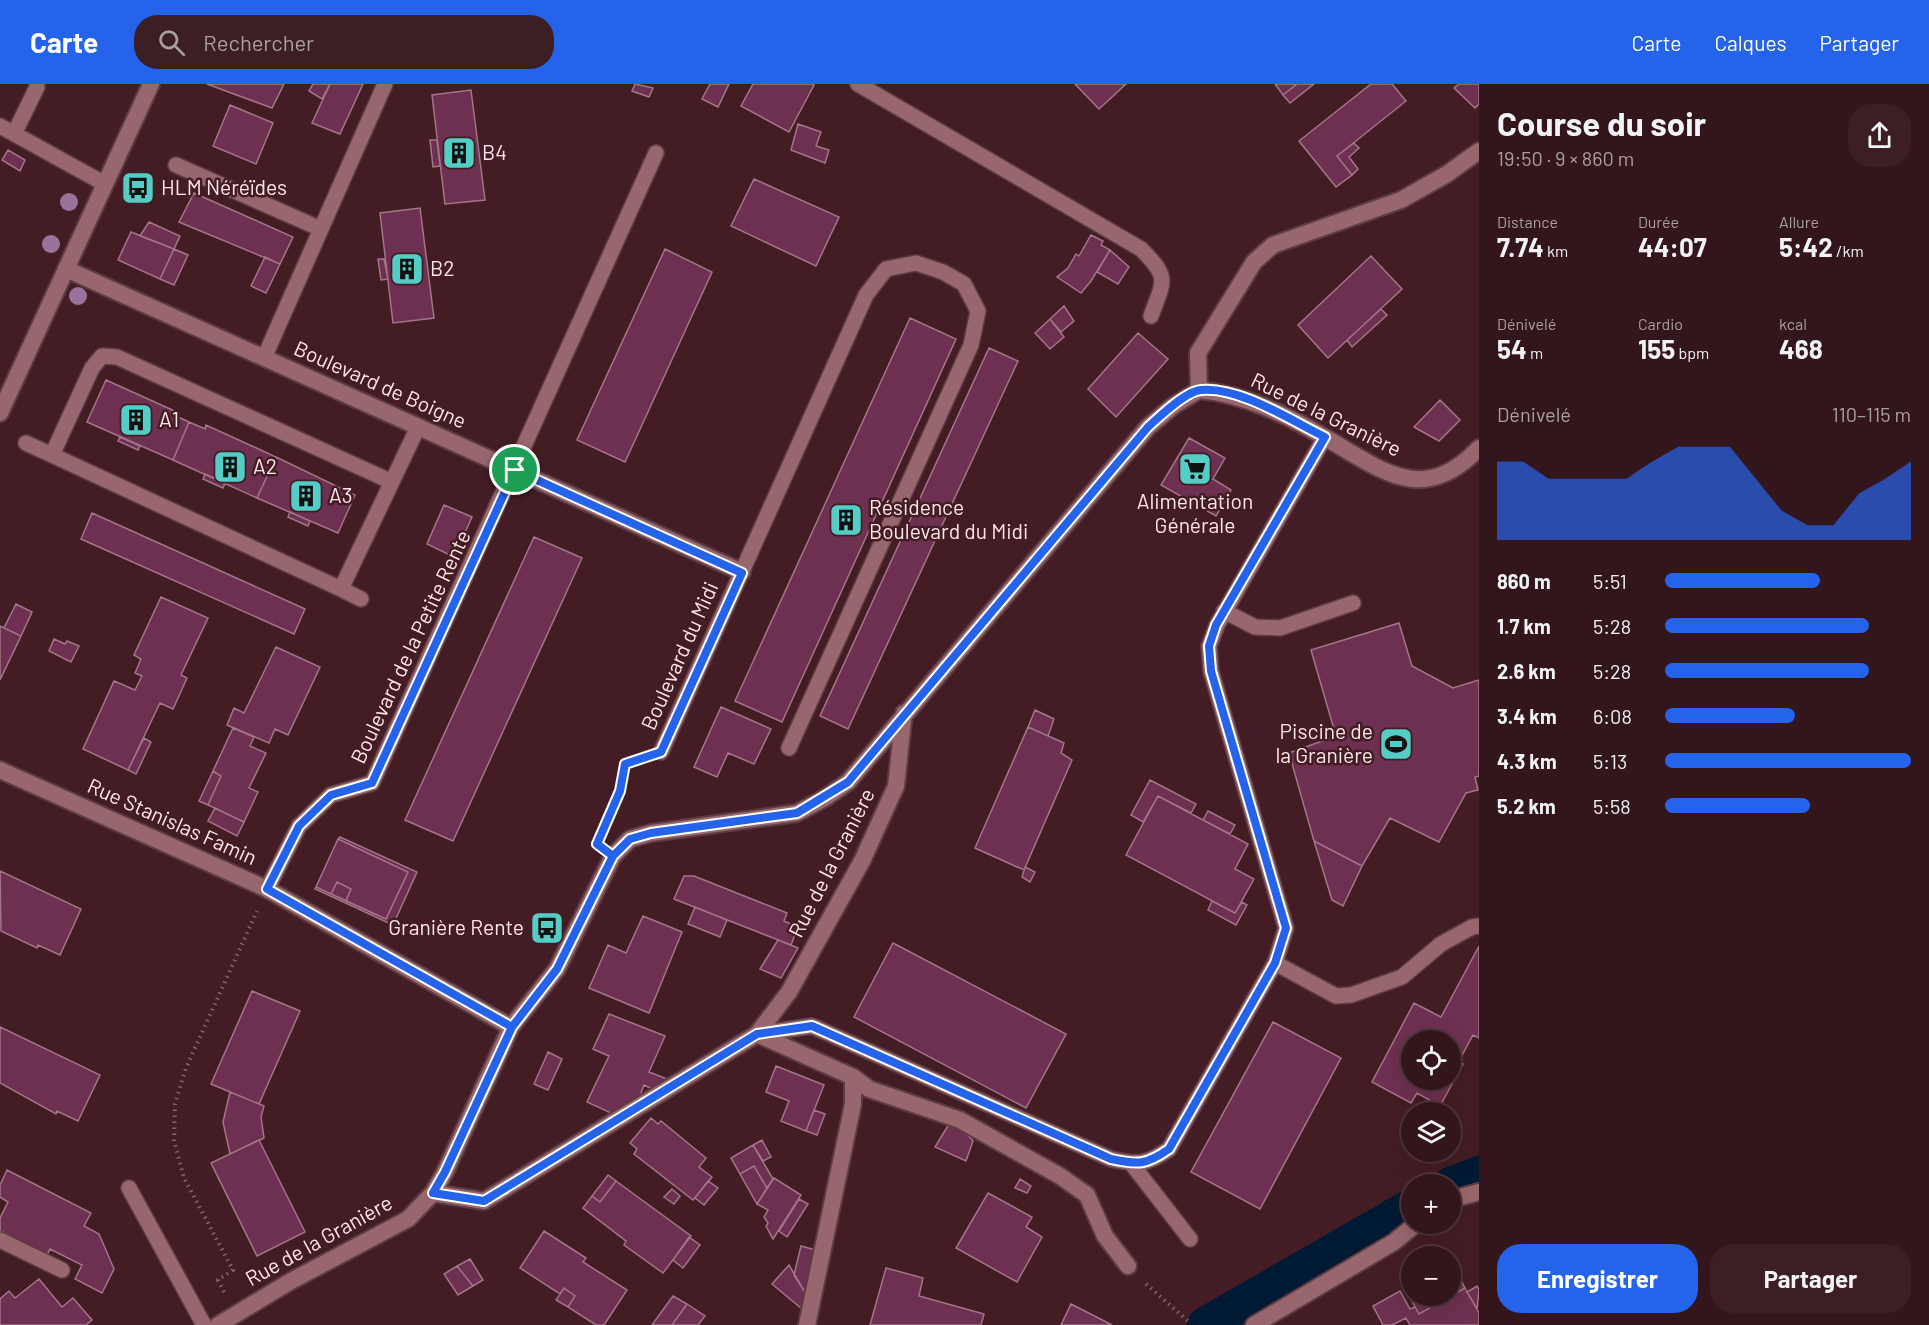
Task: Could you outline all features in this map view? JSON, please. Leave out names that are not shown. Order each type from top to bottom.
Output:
[{"type":"street","points":[[0,413],[151,84]]},
{"type":"street","points":[[433,1193],[445,1172],[512,1027],[557,969],[613,856],[630,839],[651,833],[797,813],[848,782],[1148,427],[1173,406],[1199,390],[1198,353],[1254,262],[1273,245],[1401,200],[1447,174],[1479,151]]},
{"type":"street","name":"Boulevard de Boigne","points":[[66,269],[742,573]]},
{"type":"street","name":"Rue de la Granière","points":[[1199,390],[1243,397],[1325,437],[1370,464],[1408,479],[1430,479],[1451,473],[1479,448]]},
{"type":"street","name":"Rue de la Granière","points":[[218,1325],[291,1281],[408,1219],[433,1193],[484,1201],[757,1034],[789,992],[862,861],[896,786],[904,713]]},
{"type":"street","name":"Rue Stanislas Famin","points":[[0,770],[267,889],[512,1027]]},
{"type":"street","points":[[757,1034],[853,1077],[869,1089],[960,1120],[1060,1176],[1087,1195],[1106,1236],[1128,1266]]},
{"type":"street","points":[[807,1325],[853,1104],[853,1077]]},
{"type":"street","points":[[1461,1197],[1479,1192]]},
{"type":"street","points":[[1254,1325],[1404,1234]]},
{"type":"lane","points":[[264,358],[385,84]]},
{"type":"lane","points":[[858,84],[1141,249],[1160,268],[1163,283],[1151,316]]},
{"type":"lane","points":[[14,134],[36,87]]},
{"type":"lane","points":[[0,126],[105,184]]},
{"type":"lane","name":"Boulevard de la Petite Rente","points":[[267,889],[299,826],[331,795],[372,783],[656,153]]},
{"type":"lane","points":[[176,165],[321,229]]},
{"type":"lane","name":"Boulevard du Midi","points":[[661,752],[866,295],[886,269],[916,263],[943,272],[964,284],[978,311],[971,345],[789,748]]},
{"type":"lane","points":[[52,455],[92,368],[102,356],[117,357],[390,481]]},
{"type":"lane","points":[[341,589],[390,481],[418,426]]},
{"type":"lane","points":[[757,1034],[812,1026],[1111,1159],[1131,1163],[1149,1163],[1169,1149],[1275,963],[1286,928],[1211,671],[1209,646],[1224,611],[1325,437]]},
{"type":"lane","points":[[26,443],[361,599]]},
{"type":"lane","points":[[1224,611],[1255,627],[1280,628],[1353,603]]},
{"type":"lane","points":[[1275,963],[1336,996],[1351,995],[1402,977],[1441,944],[1472,927],[1479,926]]},
{"type":"lane","points":[[1131,1163],[1190,1239]]},
{"type":"lane","points":[[129,1188],[204,1325]]},
{"type":"lane","points":[[0,1240],[62,1270]]},
{"type":"path","name":"Boulevard du Midi","points":[[613,856],[597,844],[620,791],[625,764],[661,752]]},
{"type":"path","points":[[236,1314],[218,1280],[233,1270],[181,1169],[174,1141],[175,1104],[186,1068],[267,889]]},
{"type":"path","points":[[1128,1266],[1189,1322]]},
{"type":"building","points":[[207,84],[284,84],[272,108]]},
{"type":"building","points":[[313,84],[330,84],[322,99],[309,91]]},
{"type":"building","points":[[330,84],[363,84],[340,134],[312,123]]},
{"type":"building","points":[[635,84],[653,88],[649,97],[632,91]]},
{"type":"building","points":[[710,84],[729,84],[718,107],[702,99]]},
{"type":"building","points":[[753,84],[814,85],[789,132],[741,106]]},
{"type":"building","points":[[1075,84],[1126,84],[1099,109]]},
{"type":"building","points":[[1275,84],[1297,84],[1283,95]]},
{"type":"building","points":[[1297,84],[1314,84],[1290,103],[1283,95]]},
{"type":"building","points":[[1371,84],[1392,84],[1406,101],[1337,156],[1352,175],[1336,187],[1299,141]]},
{"type":"building","points":[[1459,84],[1479,84],[1479,104],[1475,108],[1454,88]]},
{"type":"building","name":"B4","points":[[471,90],[485,200],[445,204],[432,95]]},
{"type":"building","points":[[230,105],[273,123],[256,164],[213,146]]},
{"type":"building","points":[[798,124],[821,132],[816,146],[829,150],[825,163],[791,150]]},
{"type":"building","points":[[430,140],[437,140],[440,166],[433,167]]},
{"type":"building","points":[[1354,143],[1359,148],[1349,157],[1358,169],[1352,175],[1337,156]]},
{"type":"building","points":[[8,150],[25,160],[20,171],[2,160]]},
{"type":"building","points":[[754,179],[839,217],[816,266],[731,226]]},
{"type":"building","points":[[194,193],[293,237],[280,264],[179,222]]},
{"type":"building","name":"B2","points":[[420,208],[434,318],[393,323],[380,213]]},
{"type":"building","points":[[149,222],[180,236],[174,249],[140,236]]},
{"type":"building","points":[[131,232],[174,249],[160,279],[118,260]]},
{"type":"building","points":[[1091,235],[1103,241],[1101,245],[1110,250],[1081,293],[1057,277],[1068,268],[1076,254],[1079,256]]},
{"type":"building","points":[[174,249],[188,255],[174,285],[160,279]]},
{"type":"building","points":[[665,249],[712,272],[625,462],[577,440]]},
{"type":"building","points":[[1110,250],[1129,267],[1118,284],[1097,272]]},
{"type":"building","points":[[1371,256],[1402,289],[1328,358],[1298,325]]},
{"type":"building","points":[[265,257],[280,264],[266,293],[251,286]]},
{"type":"building","points":[[378,259],[384,259],[388,279],[381,280]]},
{"type":"building","points":[[1064,306],[1074,321],[1061,332],[1050,319]]},
{"type":"building","points":[[1381,309],[1387,315],[1352,347],[1347,340]]},
{"type":"building","name":"Résidence Boulevard du Midi","points":[[910,318],[956,339],[782,722],[735,701]]},
{"type":"building","points":[[1050,319],[1064,337],[1050,349],[1035,333]]},
{"type":"building","points":[[1138,333],[1168,359],[1116,417],[1088,389]]},
{"type":"building","points":[[989,348],[1018,361],[848,729],[820,716]]},
{"type":"building","name":"A1","points":[[106,380],[179,413],[178,417],[189,422],[173,460],[87,422]]},
{"type":"building","points":[[1440,400],[1460,420],[1439,441],[1414,427]]},
{"type":"building","name":"A2","points":[[189,422],[205,429],[206,425],[276,457],[257,498],[173,460]]},
{"type":"building","points":[[120,437],[140,446],[138,450],[118,441]]},
{"type":"building","name":"Alimentation Générale","points":[[1189,438],[1225,458],[1213,479],[1231,490],[1216,516],[1161,485]]},
{"type":"building","name":"A3","points":[[276,457],[355,495],[338,533],[257,498]]},
{"type":"building","points":[[205,474],[225,483],[223,488],[203,479]]},
{"type":"building","points":[[444,505],[472,517],[454,557],[427,544]]},
{"type":"building","points":[[290,512],[310,521],[308,526],[288,517]]},
{"type":"building","points":[[92,513],[305,609],[294,634],[81,539]]},
{"type":"building","points":[[534,537],[582,558],[453,841],[405,820]]},
{"type":"building","points":[[161,597],[208,618],[181,675],[187,678],[173,709],[160,703],[128,770],[83,749],[114,681],[135,690],[142,676],[135,673],[141,659],[134,655]]},
{"type":"building","points":[[16,604],[32,612],[21,636],[4,628]]},
{"type":"building","name":"Piscine de la Granière","points":[[1399,623],[1412,666],[1453,688],[1479,680],[1479,776],[1475,777],[1478,790],[1466,793],[1439,842],[1390,818],[1362,866],[1314,841],[1289,753],[1336,736],[1311,650]]},
{"type":"building","points":[[0,626],[21,636],[0,680]]},
{"type":"building","points":[[54,639],[65,644],[67,641],[79,646],[71,662],[49,651]]},
{"type":"building","points":[[276,647],[320,667],[288,735],[275,729],[269,743],[227,725],[234,708],[244,713]]},
{"type":"building","points":[[721,707],[771,729],[754,764],[728,753],[717,777],[694,767]]},
{"type":"building","points":[[1035,710],[1054,719],[1048,736],[1028,727]]},
{"type":"building","points":[[1028,727],[1064,743],[1061,753],[1072,760],[1024,870],[975,848]]},
{"type":"building","points":[[233,728],[254,737],[250,746],[266,753],[249,788],[258,792],[244,822],[208,805],[221,776],[213,771]]},
{"type":"building","points":[[144,738],[151,742],[136,774],[128,770]]},
{"type":"building","points":[[213,771],[221,776],[208,805],[199,801]]},
{"type":"building","points":[[1150,780],[1196,804],[1191,813],[1158,796],[1143,822],[1131,815]]},
{"type":"building","points":[[1158,796],[1248,844],[1235,869],[1254,879],[1235,913],[1126,855]]},
{"type":"building","points":[[215,808],[244,822],[237,836],[208,821]]},
{"type":"building","points":[[1208,811],[1235,825],[1230,834],[1203,820]]},
{"type":"building","points":[[340,837],[417,872],[393,925],[315,889],[316,887],[386,919],[408,872],[338,839]]},
{"type":"building","points":[[338,839],[408,872],[386,919],[346,901],[351,889],[337,882],[331,894],[316,887]]},
{"type":"building","points":[[1314,841],[1362,866],[1343,906],[1332,900]]},
{"type":"building","points":[[1025,867],[1035,872],[1030,882],[1022,877]]},
{"type":"building","points":[[0,871],[81,909],[60,955],[38,945],[37,948],[1,931]]},
{"type":"building","points":[[684,876],[694,876],[787,913],[784,921],[798,927],[791,945],[674,899]]},
{"type":"building","points":[[337,882],[351,889],[346,901],[331,894]]},
{"type":"building","points":[[1212,901],[1235,913],[1242,902],[1247,905],[1236,925],[1208,910]]},
{"type":"building","points":[[695,907],[727,920],[720,937],[688,924]]},
{"type":"building","points":[[643,916],[682,932],[649,1013],[589,988],[608,945],[626,953]]},
{"type":"building","points":[[778,940],[798,948],[781,978],[760,969]]},
{"type":"building","points":[[893,943],[1066,1034],[1026,1108],[854,1017]]},
{"type":"building","points":[[1479,946],[1479,1038],[1473,1035],[1461,1057],[1461,1030],[1401,1030],[1401,1090],[1449,1090],[1442,1102],[1433,1102],[1417,1093],[1412,1102],[1409,1102],[1372,1082],[1414,1003],[1441,1017]]},
{"type":"building","points":[[252,991],[300,1011],[259,1104],[211,1084]]},
{"type":"building","points":[[609,1014],[665,1036],[649,1072],[667,1079],[652,1089],[644,1085],[639,1098],[615,1115],[587,1102],[609,1056],[593,1049]]},
{"type":"building","points":[[1273,1022],[1341,1058],[1260,1209],[1191,1172]]},
{"type":"building","points":[[0,1027],[100,1075],[78,1121],[57,1111],[56,1114],[0,1083]]},
{"type":"building","points":[[548,1052],[562,1059],[548,1090],[534,1084]]},
{"type":"building","points":[[776,1066],[824,1085],[806,1131],[781,1121],[789,1101],[766,1092]]},
{"type":"building","points":[[230,1092],[264,1106],[261,1117],[264,1138],[230,1154],[223,1122]]},
{"type":"building","points":[[814,1110],[825,1114],[817,1135],[806,1131]]},
{"type":"building","points":[[651,1118],[658,1124],[661,1121],[706,1158],[699,1167],[712,1177],[693,1200],[634,1154],[637,1149],[630,1143]]},
{"type":"building","points":[[949,1124],[967,1134],[973,1141],[966,1161],[935,1147]]},
{"type":"building","points":[[259,1140],[305,1232],[257,1256],[211,1163]]},
{"type":"building","points":[[762,1140],[771,1157],[763,1161],[753,1145]]},
{"type":"building","points":[[753,1145],[773,1179],[767,1188],[754,1166],[740,1174],[731,1158]]},
{"type":"building","points":[[754,1166],[767,1188],[757,1204],[740,1174]]},
{"type":"building","points":[[7,1170],[91,1213],[84,1226],[99,1234],[114,1269],[102,1293],[75,1279],[82,1265],[50,1249],[47,1255],[0,1231],[0,1218],[8,1202],[0,1197],[0,1185]]},
{"type":"building","points":[[608,1175],[616,1181],[600,1202],[592,1196]]},
{"type":"building","points":[[774,1178],[801,1195],[773,1239],[764,1217],[768,1210],[757,1204]]},
{"type":"building","points":[[1020,1179],[1031,1186],[1027,1193],[1015,1188]]},
{"type":"building","points":[[616,1181],[691,1236],[663,1273],[624,1245],[626,1241],[583,1208],[592,1196],[600,1202]]},
{"type":"building","points":[[708,1181],[718,1188],[704,1205],[695,1198]]},
{"type":"building","points":[[672,1189],[680,1196],[674,1204],[664,1197]]},
{"type":"building","points":[[988,1193],[1032,1217],[1026,1227],[1042,1237],[1017,1282],[956,1248]]},
{"type":"building","points":[[799,1199],[808,1204],[787,1237],[779,1231]]},
{"type":"building","points":[[544,1231],[586,1258],[583,1262],[627,1290],[604,1325],[596,1325],[568,1307],[575,1296],[564,1288],[560,1294],[520,1268]]},
{"type":"building","points":[[689,1237],[700,1245],[683,1268],[673,1260]]},
{"type":"building","points":[[801,1246],[816,1250],[806,1294],[794,1275]]},
{"type":"building","points":[[470,1259],[483,1280],[473,1286],[457,1266]]},
{"type":"building","points":[[789,1265],[806,1294],[802,1309],[772,1284]]},
{"type":"building","points":[[457,1266],[473,1286],[458,1295],[444,1274]]},
{"type":"building","points":[[886,1268],[923,1278],[919,1296],[984,1314],[981,1325],[870,1325]]},
{"type":"building","points":[[39,1279],[62,1307],[73,1298],[92,1320],[86,1325],[0,1325],[0,1299],[9,1291],[15,1298]]},
{"type":"building","points":[[1477,1286],[1479,1290],[1477,1309],[1467,1292]]},
{"type":"building","points":[[564,1288],[575,1296],[568,1307],[556,1300]]},
{"type":"building","points":[[1465,1288],[1479,1313],[1479,1325],[1410,1325],[1406,1318],[1392,1325],[1383,1325],[1373,1306],[1400,1291],[1401,1306],[1408,1306],[1410,1309],[1415,1307],[1419,1314],[1433,1306],[1461,1306],[1461,1290]]},
{"type":"building","points":[[673,1296],[687,1304],[672,1325],[652,1325]]},
{"type":"building","points":[[687,1304],[705,1316],[698,1325],[672,1325]]},
{"type":"building","points":[[1071,1304],[1112,1325],[1061,1325]]},
{"type":"building","points":[[1415,1306],[1433,1306],[1419,1314]]},
{"type":"waterway","points":[[1461,1181],[1479,1174]]},
{"type":"waterway","points":[[1205,1325],[1401,1212]]},
{"type":"place","name":"B4","points":[[459,153]]},
{"type":"place","name":"HLM Néréïdes","points":[[138,188]]},
{"type":"place","name":"B2","points":[[407,269]]},
{"type":"place","name":"A1","points":[[136,420]]},
{"type":"place","name":"A2","points":[[230,467]]},
{"type":"place","name":"Alimentation Générale","points":[[1195,469]]},
{"type":"place","name":"A3","points":[[306,496]]},
{"type":"place","name":"Résidence Boulevard du Midi","points":[[846,520]]},
{"type":"place","name":"Piscine de la Granière","points":[[1396,744]]},
{"type":"place","name":"Granière Rente","points":[[547,928]]},
{"type":"route","points":[[515,470],[372,783],[331,795],[299,826],[267,889],[512,1027],[557,969],[613,856],[630,839],[651,833],[797,813],[848,782],[1148,427],[1173,406],[1199,390],[1224,392],[1243,397],[1325,437],[1216,625],[1209,646],[1211,671],[1220,695],[1286,928],[1283,944],[1275,963],[1169,1149],[1149,1163],[1131,1163],[1111,1159],[812,1026],[757,1034],[484,1201],[433,1193],[445,1172],[512,1027],[543,989],[557,969],[584,915],[613,856],[597,844],[620,791],[625,764],[661,752],[742,573],[515,470]]}]
